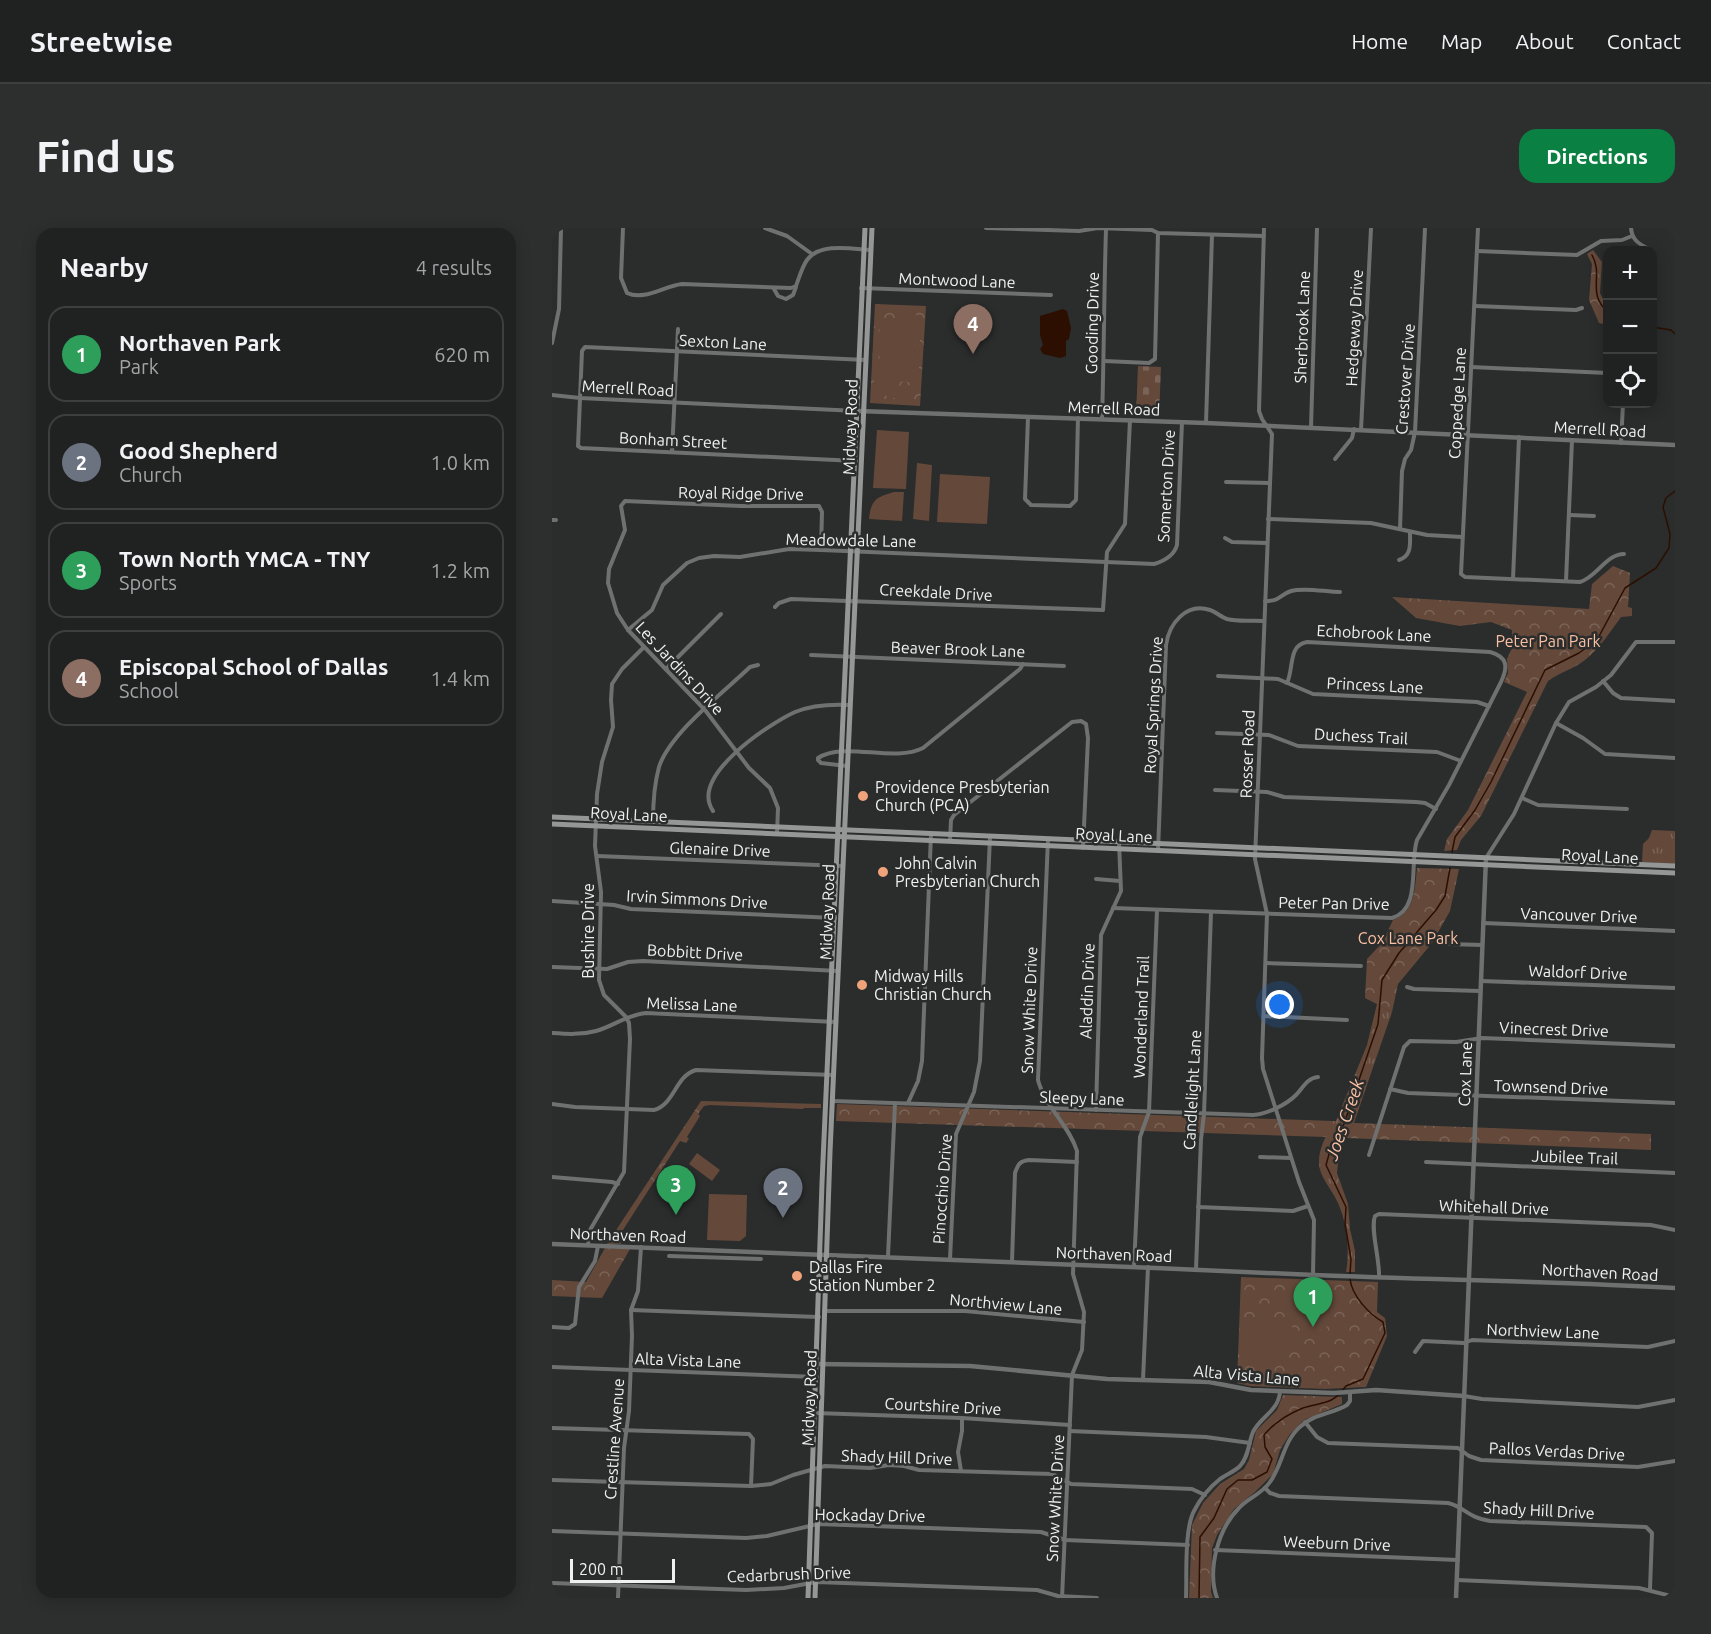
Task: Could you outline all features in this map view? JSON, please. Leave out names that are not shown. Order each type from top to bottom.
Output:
[{"type":"main road","name":"Midway Road","points":[[851,600],[863,461],[860,316],[865,228]]},
{"type":"main road","name":"Midway Road","points":[[862,360],[872,228]]},
{"type":"main road","points":[[860,316],[867,316]]},
{"type":"main road","name":"Midway Road","points":[[815,1598],[834,1075],[833,1022],[851,600],[850,551],[861,411]]},
{"type":"main road","name":"Royal Lane","points":[[552,817],[652,828],[894,840],[931,837]]},
{"type":"main road","name":"Royal Lane","points":[[552,824],[653,821],[1083,844],[1119,850],[1414,854],[1540,860],[1675,873]]},
{"type":"main road","points":[[894,833],[894,840]]},
{"type":"main road","name":"Royal Lane","points":[[1083,844],[1119,842],[1158,844],[1485,865],[1628,868],[1675,866]]},
{"type":"main road","points":[[1539,867],[1540,860]]},
{"type":"main road","name":"Midway Road","points":[[808,1598],[827,1075],[833,1022]]},
{"type":"street","points":[[552,343],[559,309],[561,228]]},
{"type":"street","points":[[623,228],[621,278],[627,293],[638,296],[682,284],[786,290],[796,286]]},
{"type":"street","points":[[765,228],[795,240],[812,254]]},
{"type":"street","points":[[986,228],[1079,231],[1106,228],[1152,230],[1158,233],[1264,236]]},
{"type":"street","name":"Gooding Drive","points":[[1102,419],[1106,228]]},
{"type":"street","name":"Rosser Road","points":[[1264,228],[1259,411],[1272,434],[1256,851],[1267,914],[1263,1070],[1315,1225],[1313,1275]]},
{"type":"street","name":"Sherbrook Lane","points":[[1311,428],[1317,228]]},
{"type":"street","name":"Hedgeway Drive","points":[[1362,430],[1371,228]]},
{"type":"street","name":"Crestover Drive","points":[[1400,529],[1402,471],[1405,459],[1411,450],[1415,432],[1425,228]]},
{"type":"street","name":"Coppedge Lane","points":[[1478,228],[1461,574],[1465,577],[1513,579]]},
{"type":"street","points":[[1631,228],[1636,243],[1643,246]]},
{"type":"street","points":[[1104,361],[1149,363],[1155,359],[1158,233]]},
{"type":"street","points":[[1206,423],[1212,235]]},
{"type":"street","points":[[1477,251],[1577,255],[1601,241],[1622,240],[1632,236]]},
{"type":"street","points":[[774,289],[778,296],[786,298],[793,295],[807,260],[812,254],[829,249],[871,250]]},
{"type":"street","name":"Montwood Lane","points":[[861,288],[1051,295]]},
{"type":"street","points":[[1474,306],[1576,310],[1582,308]]},
{"type":"street","points":[[672,452],[678,329]]},
{"type":"street","name":"Sexton Lane","points":[[582,351],[585,347],[862,360]]},
{"type":"street","name":"Bonham Street","points":[[582,351],[578,446],[863,461]]},
{"type":"street","points":[[1472,367],[1603,373]]},
{"type":"street","name":"Merrell Road","points":[[552,395],[861,411],[1353,429],[1675,445]]},
{"type":"street","points":[[1621,443],[1623,408]]},
{"type":"street","points":[[1028,416],[1025,499],[1031,505],[1070,506],[1076,500],[1078,418]]},
{"type":"street","points":[[1107,561],[1109,547],[1125,524],[1130,420]]},
{"type":"street","name":"Somerton Drive","points":[[1107,561],[1154,564],[1163,562],[1176,549],[1182,422]]},
{"type":"street","points":[[1335,459],[1352,438],[1353,429]]},
{"type":"street","points":[[1519,436],[1513,579],[1586,580],[1606,562],[1624,554]]},
{"type":"street","points":[[1566,581],[1572,440]]},
{"type":"street","points":[[1226,482],[1270,483]]},
{"type":"street","name":"Royal Ridge Drive","points":[[621,506],[625,501],[741,506],[819,506],[822,513],[821,550]]},
{"type":"street","name":"Les Jardins Drive","points":[[621,506],[625,530],[609,569],[608,583],[617,613],[628,630],[705,710],[774,795],[778,808],[777,834]]},
{"type":"street","points":[[1569,515],[1593,516]]},
{"type":"street","points":[[1268,519],[1371,523],[1426,535],[1462,537]]},
{"type":"street","points":[[1399,560],[1409,552],[1410,532]]},
{"type":"street","points":[[1224,538],[1232,542],[1267,543]]},
{"type":"street","name":"Meadowdale Lane","points":[[628,630],[652,610],[663,585],[687,563],[707,556],[740,557],[789,549],[1107,561]]},
{"type":"street","name":"Creekdale Drive","points":[[776,607],[779,603],[790,599],[1098,611],[1103,610],[1104,606],[1107,561]]},
{"type":"street","points":[[1265,601],[1279,600],[1289,592],[1298,590],[1340,592]]},
{"type":"street","name":"Royal Springs Drive","points":[[1158,851],[1166,645],[1169,630],[1177,619],[1194,609],[1209,609],[1231,620],[1264,621]]},
{"type":"street","points":[[666,669],[721,614]]},
{"type":"street","name":"Echobrook Lane","points":[[1287,683],[1292,672],[1294,650],[1298,644],[1307,642],[1490,652]]},
{"type":"street","name":"Cox Lane","points":[[1456,1598],[1486,858],[1522,798],[1556,723],[1571,700],[1603,681],[1636,642],[1675,642]]},
{"type":"street","name":"Bushire Drive","points":[[626,1017],[604,995],[599,980],[601,882],[597,856],[596,822],[599,775],[613,727],[612,684],[621,669],[644,647]]},
{"type":"street","name":"Peter Pan Drive","points":[[1113,908],[1395,917],[1403,912],[1412,892],[1417,840],[1436,809],[1507,669],[1502,657],[1490,652]]},
{"type":"street","name":"Beaver Brook Lane","points":[[811,655],[1064,666]]},
{"type":"street","points":[[844,766],[821,764],[818,760],[820,756],[844,753],[907,754],[915,752],[923,748],[1020,669],[1023,664]]},
{"type":"street","points":[[652,828],[654,787],[660,765],[680,733],[750,667],[758,665]]},
{"type":"street","name":"Princess Lane","points":[[1218,676],[1278,679],[1313,694],[1477,702],[1490,706]]},
{"type":"street","points":[[1603,681],[1612,693],[1621,698],[1675,701]]},
{"type":"street","points":[[713,811],[710,802],[713,780],[721,766],[737,752],[777,722],[795,712],[821,706],[846,705]]},
{"type":"street","points":[[950,838],[951,820],[954,815],[1072,722],[1081,721],[1086,724],[1088,738],[1083,844]]},
{"type":"street","points":[[1556,723],[1605,754],[1675,758]]},
{"type":"street","name":"Duchess Trail","points":[[1217,733],[1274,736],[1298,746],[1437,752],[1461,761]]},
{"type":"street","points":[[1215,790],[1258,791],[1284,797],[1416,802],[1425,803],[1436,809]]},
{"type":"street","points":[[1522,798],[1538,805],[1627,809]]},
{"type":"street","points":[[908,1103],[918,1081],[922,1061],[931,837]]},
{"type":"street","name":"Pinocchio Drive","points":[[950,1258],[956,1134],[976,1084],[980,1061],[990,840]]},
{"type":"street","name":"Snow White Drive","points":[[1048,842],[1038,1071],[1041,1090],[1073,1141],[1077,1161],[1073,1264],[1074,1282],[1084,1307],[1082,1350],[1072,1375],[1062,1597]]},
{"type":"street","name":"Aladdin Drive","points":[[1096,1110],[1100,941],[1102,929],[1121,891],[1119,842]]},
{"type":"street","name":"Glenaire Drive","points":[[597,856],[839,866]]},
{"type":"street","points":[[1096,879],[1120,880]]},
{"type":"street","name":"Irvin Simmons Drive","points":[[552,901],[601,904],[631,909],[837,918]]},
{"type":"street","name":"Wonderland Trail","points":[[1134,1267],[1140,1137],[1149,1112],[1157,910]]},
{"type":"street","name":"Candlelight Lane","points":[[1196,1269],[1211,912]]},
{"type":"street","name":"Vancouver Drive","points":[[1483,923],[1675,931]]},
{"type":"street","points":[[1440,941],[1448,944],[1482,945]]},
{"type":"street","name":"Bobbitt Drive","points":[[552,967],[607,969],[628,962],[643,961],[835,971]]},
{"type":"street","points":[[1266,963],[1361,966]]},
{"type":"street","name":"Waldorf Drive","points":[[1480,981],[1675,988]]},
{"type":"street","points":[[1407,987],[1480,992]]},
{"type":"street","name":"Melissa Lane","points":[[552,1033],[596,1032],[626,1017],[646,1013],[833,1022]]},
{"type":"street","points":[[1263,1016],[1347,1020]]},
{"type":"street","points":[[588,1245],[590,1230],[624,1172],[630,1030],[626,1017]]},
{"type":"street","name":"Vinecrest Drive","points":[[1369,1155],[1404,1047],[1410,1041],[1456,1042],[1478,1038],[1675,1046]]},
{"type":"street","points":[[552,1104],[654,1110],[664,1106],[685,1076],[696,1070],[834,1075]]},
{"type":"street","name":"Sleepy Lane","points":[[833,1101],[1260,1115],[1290,1100],[1310,1080],[1318,1077]]},
{"type":"street","name":"Townsend Drive","points":[[1390,1089],[1408,1093],[1675,1104]]},
{"type":"street","points":[[888,1256],[895,1103]]},
{"type":"street","points":[[1260,1157],[1291,1158]]},
{"type":"street","points":[[1012,1261],[1015,1173],[1018,1164],[1023,1160],[1077,1161]]},
{"type":"street","name":"Jubilee Trail","points":[[1426,1162],[1675,1173]]},
{"type":"street","points":[[552,1177],[618,1184]]},
{"type":"street","points":[[1198,1207],[1293,1211],[1308,1206]]},
{"type":"street","name":"Whitehall Drive","points":[[1379,1277],[1379,1258],[1373,1222],[1377,1214],[1651,1225],[1675,1230]]},
{"type":"street","name":"Northaven Road","points":[[552,1244],[1675,1288]]},
{"type":"street","points":[[552,1327],[569,1328],[575,1324],[579,1287],[595,1262],[597,1246]]},
{"type":"street","name":"Crestline Avenue","points":[[618,1598],[631,1310],[638,1292],[641,1247]]},
{"type":"street","points":[[683,1249],[683,1256]]},
{"type":"street","points":[[742,1258],[743,1250]]},
{"type":"street","points":[[669,1256],[761,1259]]},
{"type":"street","points":[[1143,1380],[1148,1267]]},
{"type":"street","name":"Northview Lane","points":[[631,1310],[818,1314],[825,1311],[965,1311],[1084,1322]]},
{"type":"street","name":"Northview Lane","points":[[818,1314],[825,1318]]},
{"type":"street","name":"Northview Lane","points":[[1415,1352],[1423,1341],[1472,1340],[1648,1347],[1675,1341]]},
{"type":"street","name":"Alta Vista Lane","points":[[816,1364],[927,1364],[1107,1379],[1209,1382],[1251,1390],[1334,1393],[1376,1390],[1464,1395],[1482,1400],[1638,1407],[1675,1400]]},
{"type":"street","name":"Alta Vista Lane","points":[[552,1367],[824,1378]]},
{"type":"street","points":[[1186,1598],[1188,1545],[1192,1516],[1218,1480],[1243,1463],[1257,1426],[1276,1406],[1280,1391]]},
{"type":"street","points":[[1217,1598],[1214,1585],[1215,1550],[1234,1514],[1265,1488],[1277,1471],[1291,1437],[1305,1422],[1347,1405],[1350,1401],[1349,1392]]},
{"type":"street","name":"Courtshire Drive","points":[[814,1413],[962,1418],[1206,1437],[1250,1443]]},
{"type":"street","points":[[961,1471],[958,1452],[962,1418]]},
{"type":"street","name":"Pallos Verdas Drive","points":[[1305,1422],[1319,1439],[1332,1444],[1458,1448],[1469,1456],[1481,1460],[1627,1467],[1644,1467],[1675,1461]]},
{"type":"street","points":[[552,1428],[749,1434],[753,1439],[751,1486]]},
{"type":"street","name":"Shady Hill Drive","points":[[552,1480],[751,1486],[771,1484],[820,1467],[875,1468],[889,1465],[918,1470],[1053,1474],[1068,1482],[1192,1489],[1205,1495]]},
{"type":"street","name":"Shady Hill Drive","points":[[1265,1488],[1270,1493],[1279,1496],[1448,1503],[1476,1518],[1490,1521],[1650,1529],[1653,1533],[1650,1589]]},
{"type":"street","name":"Hockaday Drive","points":[[552,1532],[746,1538],[767,1536],[818,1524],[1046,1532],[1065,1540],[1188,1545]]},
{"type":"street","name":"Weeburn Drive","points":[[1215,1550],[1458,1560]]},
{"type":"street","points":[[1457,1580],[1650,1589],[1675,1597]]},
{"type":"street","name":"Cedarbrush Drive","points":[[552,1583],[746,1590],[784,1588],[816,1582],[1037,1590],[1062,1597],[1097,1598]]},
{"type":"green space","points":[[1593,250],[1602,262],[1600,293],[1603,299],[1603,324],[1599,323],[1589,300],[1592,264],[1587,254]]},
{"type":"green space","points":[[875,304],[926,306],[920,406],[870,403]]},
{"type":"green space","points":[[895,305],[904,306],[921,317],[918,388],[904,396],[893,398],[883,394],[875,384],[873,371],[878,316],[887,308]],"holes":[[[899,310],[909,315],[915,327],[914,378],[907,390],[896,394],[889,393],[883,389],[880,382],[880,321],[892,311]]]},
{"type":"green space","points":[[884,321],[912,323],[909,382],[882,381]]},
{"type":"green space","points":[[1138,366],[1161,367],[1159,417],[1136,416]]},
{"type":"green space","points":[[877,430],[909,432],[906,489],[873,488]]},
{"type":"green space","points":[[917,463],[932,465],[929,521],[913,519]]},
{"type":"green space","points":[[940,474],[990,477],[987,524],[937,522]]},
{"type":"green space","points":[[894,492],[904,492],[902,521],[869,519],[873,503]]},
{"type":"green space","name":"Peter Pan Park","points":[[1613,566],[1630,573],[1628,607],[1632,608],[1632,616],[1621,617],[1600,645],[1585,660],[1548,681],[1481,816],[1461,840],[1457,850],[1444,851],[1447,839],[1468,810],[1527,692],[1504,682],[1508,673],[1507,659],[1512,648],[1512,630],[1491,622],[1460,626],[1416,618],[1392,597],[1589,609],[1592,584]]},
{"type":"green space","points":[[1652,830],[1675,831],[1675,864],[1642,862],[1643,844],[1649,838]]},
{"type":"green space","name":"Cox Lane Park","points":[[1417,868],[1459,869],[1450,911],[1432,943],[1398,984],[1392,1012],[1365,998],[1367,959],[1382,943],[1393,920],[1406,912],[1410,905]]},
{"type":"green space","points":[[1377,1004],[1392,1012],[1354,1123],[1339,1154],[1337,1173],[1348,1204],[1355,1251],[1355,1272],[1346,1272],[1348,1246],[1344,1219],[1319,1167],[1319,1156],[1367,1045]]},
{"type":"green space","points":[[701,1101],[821,1104],[821,1108],[704,1106],[687,1137],[689,1139],[686,1143],[680,1141],[621,1233],[621,1244],[607,1244]]},
{"type":"green space","points":[[837,1104],[1333,1121],[1327,1137],[836,1121]]},
{"type":"green space","points":[[1354,1123],[1651,1134],[1651,1150],[1346,1138]]},
{"type":"green space","points":[[697,1153],[720,1170],[712,1181],[689,1164]]},
{"type":"green space","points":[[709,1194],[747,1195],[746,1236],[740,1241],[707,1240]]},
{"type":"green space","points":[[605,1248],[630,1249],[602,1298],[552,1296],[552,1280],[586,1282]]},
{"type":"green space","points":[[1241,1277],[1378,1282],[1377,1312],[1385,1318],[1387,1336],[1366,1387],[1325,1389],[1250,1386],[1237,1383]]},
{"type":"green space","points":[[1326,1289],[1329,1292],[1331,1324],[1320,1330],[1312,1331],[1303,1329],[1294,1322],[1288,1311],[1287,1299],[1288,1294]]},
{"type":"green space","points":[[1250,1318],[1292,1326],[1291,1345],[1282,1359],[1269,1365],[1253,1367],[1238,1365],[1247,1320]]},
{"type":"green space","points":[[1283,1395],[1342,1397],[1342,1404],[1304,1420],[1290,1434],[1280,1450],[1273,1474],[1234,1509],[1217,1535],[1212,1548],[1211,1592],[1213,1598],[1189,1598],[1192,1525],[1203,1503],[1220,1484],[1244,1469],[1249,1460],[1256,1431],[1277,1410]]},
{"type":"shaded area","points":[[1063,309],[1067,311],[1071,328],[1069,339],[1066,341],[1066,356],[1060,358],[1043,354],[1040,349],[1043,345],[1040,335],[1040,316]]},
{"type":"waterway","points":[[1592,255],[1596,270],[1596,291],[1603,307]]},
{"type":"waterway","points":[[1657,328],[1671,330],[1675,334]]},
{"type":"waterway","name":"Joes Creek","points":[[1452,852],[1455,837],[1475,810],[1491,782],[1545,670],[1579,653],[1597,640],[1625,588],[1656,568],[1669,548],[1670,534],[1663,507],[1666,498],[1675,491]]},
{"type":"waterway","name":"Joes Creek","points":[[1350,1274],[1351,1259],[1345,1224],[1346,1207],[1326,1165],[1331,1147],[1344,1124],[1378,1024],[1382,980],[1399,953],[1445,896],[1450,868]]},
{"type":"waterway","name":"Joes Creek","points":[[1341,1392],[1346,1386],[1363,1379],[1385,1333],[1383,1322],[1362,1304],[1354,1292],[1350,1279]]},
{"type":"waterway","name":"Joes Creek","points":[[1199,1598],[1200,1537],[1214,1518],[1227,1489],[1238,1480],[1252,1480],[1267,1472],[1272,1459],[1265,1447],[1264,1435],[1272,1427],[1297,1410],[1326,1402],[1338,1395]]},
{"type":"place","name":"Episcopal School of Dallas","points":[[973,354]]},
{"type":"place","name":"Providence Presbyterian Church (PCA)","points":[[863,796]]},
{"type":"place","name":"John Calvin Presbyterian Church","points":[[883,872]]},
{"type":"place","name":"Midway Hills Christian Church","points":[[862,985]]},
{"type":"place","name":"Town North YMCA - TNY","points":[[676,1215]]},
{"type":"place","name":"Good Shepherd","points":[[783,1218]]},
{"type":"place","name":"Dallas Fire Station Number 2","points":[[797,1276]]},
{"type":"place","name":"Northaven Park","points":[[1313,1327]]}]
